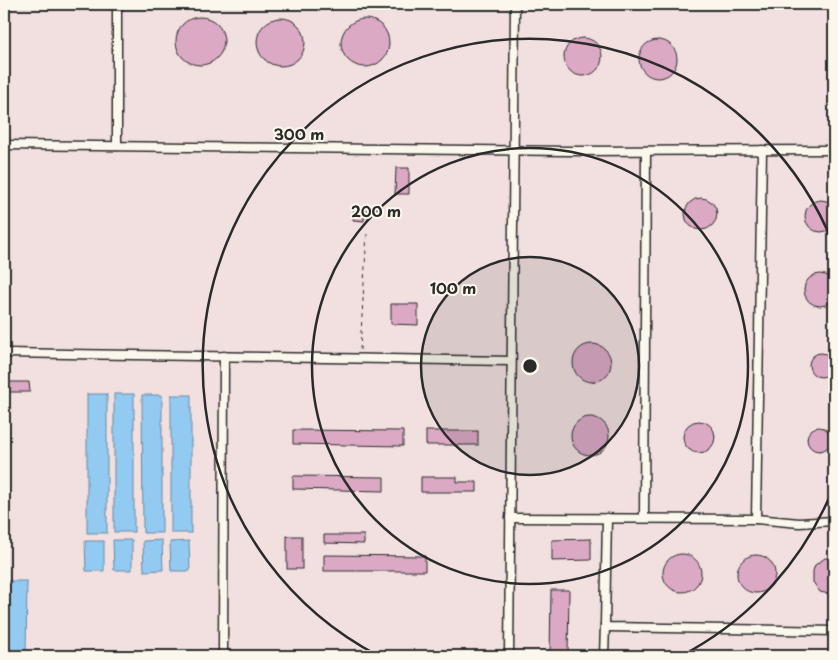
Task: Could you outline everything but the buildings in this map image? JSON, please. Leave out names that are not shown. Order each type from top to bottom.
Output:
[{"type":"lane","points":[[117,146],[117,17],[120,4]]},
{"type":"lane","points":[[509,656],[515,4]]},
{"type":"lane","points":[[4,145],[646,151],[834,150]]},
{"type":"lane","points":[[756,519],[762,150]]},
{"type":"lane","points":[[644,518],[646,151]]},
{"type":"lane","points":[[4,353],[512,361]]},
{"type":"lane","points":[[223,656],[224,356]]},
{"type":"lane","points":[[510,518],[756,519],[800,523],[834,521]]},
{"type":"lane","points":[[604,656],[608,518]]},
{"type":"lane","points":[[604,625],[617,628],[834,631]]},
{"type":"path","points":[[359,359],[367,232]]},
{"type":"shaded area","points":[[4,4],[834,4],[834,656],[4,656]]},
{"type":"water","points":[[87,394],[107,394],[107,533],[87,533]]},
{"type":"water","points":[[114,394],[134,394],[134,532],[114,532]]},
{"type":"water","points":[[142,395],[162,395],[162,533],[143,533]]},
{"type":"water","points":[[171,395],[191,395],[191,533],[171,533]]},
{"type":"water","points":[[113,540],[132,540],[132,570],[114,570]]},
{"type":"water","points":[[162,540],[163,570],[144,571],[143,541]]},
{"type":"water","points":[[85,541],[104,541],[104,571],[86,571]]},
{"type":"water","points":[[189,541],[190,571],[171,571],[170,542]]},
{"type":"water","points":[[4,581],[27,581],[26,656],[4,656]]}]
